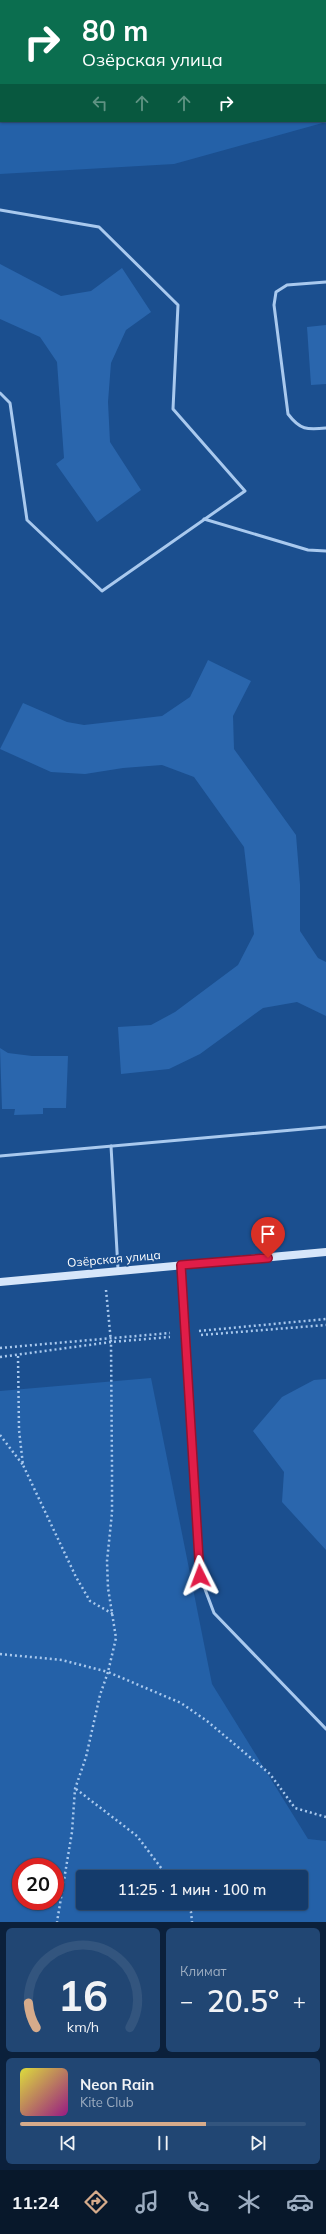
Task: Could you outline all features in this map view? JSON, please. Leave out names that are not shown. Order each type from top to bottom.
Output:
[{"type":"main road","name":"Озёрская улица","points":[[0,1282],[326,1252]]},
{"type":"lane","points":[[0,210],[99,227],[178,305],[173,409],[245,491],[102,591],[27,520],[10,403],[0,393]]},
{"type":"lane","points":[[326,282],[287,285],[276,292],[274,305],[288,414],[297,426],[311,430],[326,428]]},
{"type":"lane","points":[[204,519],[308,550],[326,551]]},
{"type":"lane","points":[[0,1156],[326,1127]]},
{"type":"lane","points":[[111,1146],[119,1271]]},
{"type":"lane","points":[[181,1265],[200,1576],[214,1613],[326,1729]]},
{"type":"path","points":[[56,1922],[72,1832],[75,1789],[86,1757],[100,1695],[108,1672],[116,1638],[114,1614],[108,1588],[107,1561],[112,1513],[110,1342],[104,1272]]},
{"type":"path","points":[[0,1357],[18,1356],[110,1342],[326,1319]]},
{"type":"path","points":[[0,1348],[326,1325]]},
{"type":"path","points":[[18,1356],[19,1430],[24,1465]]},
{"type":"path","points":[[0,1435],[24,1465],[76,1577],[90,1602],[114,1614]]},
{"type":"path","points":[[0,1654],[62,1660],[108,1672],[180,1703],[207,1721],[270,1774],[295,1808],[326,1817]]},
{"type":"path","points":[[75,1789],[137,1836],[163,1870]]},
{"type":"path","points":[[190,1910],[192,1922]]},
{"type":"shaded area","points":[[0,122],[326,122],[174,164],[0,174]]},
{"type":"shaded area","points":[[151,1378],[212,1684],[308,1839],[326,1841],[326,1922],[0,1922],[0,1391]]},
{"type":"building","points":[[0,264],[61,296],[91,291],[122,268],[151,312],[126,330],[111,363],[108,402],[110,442],[141,490],[97,522],[56,464],[64,458],[57,362],[40,337],[0,319]]},
{"type":"building","points":[[326,325],[326,384],[311,385],[307,327]]},
{"type":"building","points":[[208,660],[251,681],[233,716],[234,749],[296,835],[300,885],[300,931],[318,958],[326,962],[326,1016],[297,1002],[263,1008],[200,1054],[169,1069],[121,1074],[118,1027],[151,1025],[175,1012],[238,965],[254,934],[244,847],[194,777],[162,765],[123,768],[85,774],[51,772],[0,749],[23,703],[67,722],[84,725],[162,716],[190,697]]},
{"type":"building","points":[[0,1048],[8,1053],[32,1056],[68,1056],[66,1108],[43,1108],[43,1114],[14,1115],[15,1109],[2,1109]]},
{"type":"building","points":[[326,1379],[326,1550],[282,1502],[284,1472],[253,1431],[282,1397],[314,1380]]},
{"type":"route","points":[[200,1576],[181,1265],[268,1258]]}]
